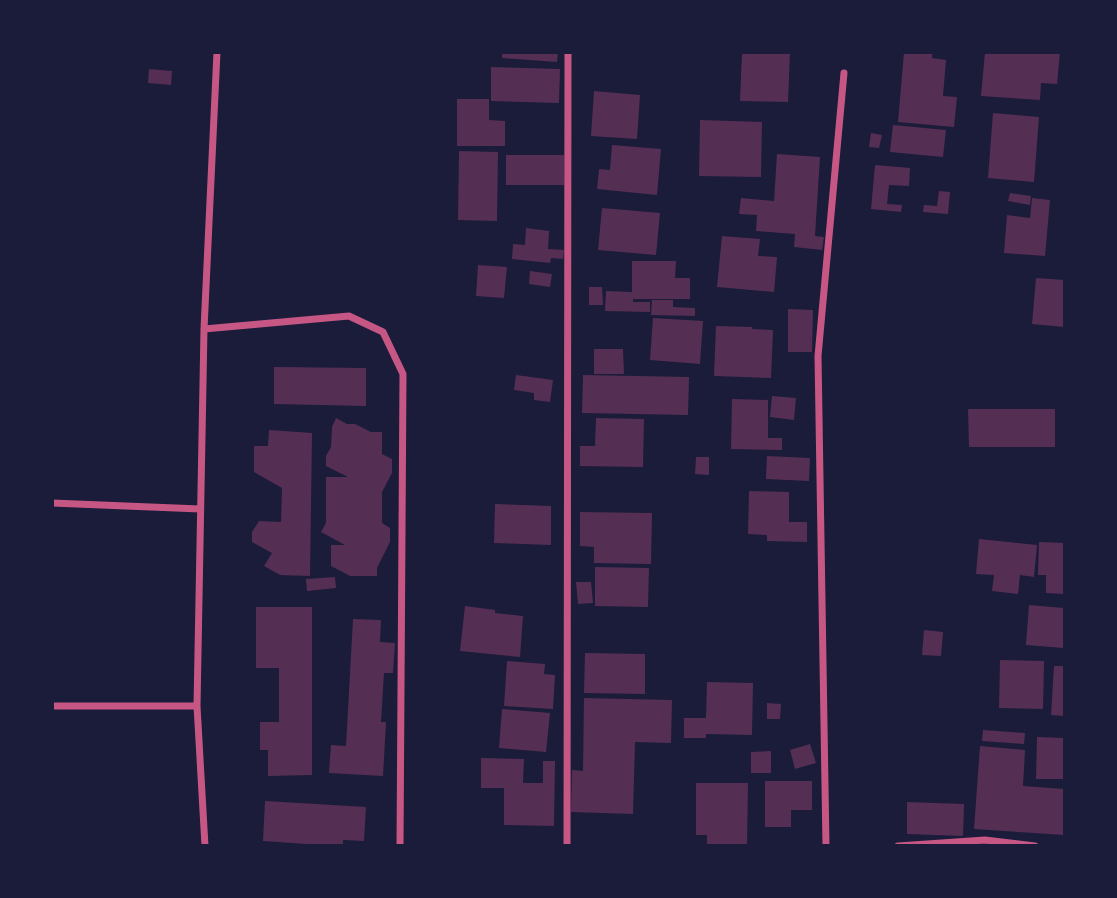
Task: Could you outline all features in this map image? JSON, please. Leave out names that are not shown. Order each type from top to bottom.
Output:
[{"type":"street","points":[[205,845],[197,706],[204,329],[217,52]]},
{"type":"street","points":[[567,845],[568,52]]},
{"type":"street","points":[[826,845],[818,356],[844,73]]},
{"type":"street","points":[[204,329],[349,316],[383,332],[403,374],[400,845]]},
{"type":"street","points":[[52,503],[200,509]]},
{"type":"street","points":[[52,706],[197,706]]},
{"type":"street","points":[[898,845],[985,840],[1035,845]]},
{"type":"building","points":[[502,52],[558,52],[557,62],[502,58]]},
{"type":"building","points":[[790,52],[788,102],[740,101],[742,54]]},
{"type":"building","points":[[904,52],[932,52],[932,58],[946,60],[943,96],[957,97],[954,127],[898,122]]},
{"type":"building","points":[[985,52],[1060,52],[1057,84],[1041,83],[1040,100],[981,96]]},
{"type":"building","points":[[491,67],[560,69],[559,103],[491,101]]},
{"type":"building","points":[[149,69],[172,71],[171,85],[148,83]]},
{"type":"building","points":[[594,91],[640,95],[637,139],[591,136]]},
{"type":"building","points":[[457,99],[489,99],[489,120],[505,121],[505,146],[457,146]]},
{"type":"building","points":[[993,113],[1039,117],[1034,182],[988,178]]},
{"type":"building","points":[[700,120],[762,122],[761,177],[699,176]]},
{"type":"building","points":[[893,125],[946,130],[943,157],[890,152]]},
{"type":"building","points":[[871,133],[882,135],[879,148],[869,147]]},
{"type":"building","points":[[612,145],[661,149],[657,195],[597,189],[599,169],[610,170]]},
{"type":"building","points":[[459,151],[498,152],[497,221],[458,220]]},
{"type":"building","points":[[777,154],[820,157],[815,236],[824,237],[822,250],[794,247],[795,234],[756,231],[757,215],[739,214],[741,198],[774,201]]},
{"type":"building","points":[[506,155],[564,155],[564,185],[506,185]]},
{"type":"building","points":[[875,165],[910,168],[909,186],[889,185],[887,204],[902,205],[901,212],[871,209]]},
{"type":"building","points":[[939,191],[950,192],[948,214],[923,212],[924,205],[937,206]]},
{"type":"building","points":[[1010,193],[1031,196],[1030,205],[1008,201]]},
{"type":"building","points":[[1032,198],[1050,200],[1045,256],[1004,253],[1007,215],[1030,218]]},
{"type":"building","points":[[602,208],[660,213],[656,255],[598,250]]},
{"type":"building","points":[[526,228],[549,231],[548,249],[564,250],[563,259],[551,258],[550,263],[512,259],[513,244],[525,245]]},
{"type":"building","points":[[722,236],[760,239],[758,256],[777,257],[774,292],[717,287]]},
{"type":"building","points":[[632,261],[676,261],[675,278],[690,278],[690,299],[633,299],[633,302],[650,302],[650,312],[605,311],[606,291],[632,292]]},
{"type":"building","points":[[478,265],[507,267],[504,298],[476,296]]},
{"type":"building","points":[[530,271],[552,274],[550,287],[529,284]]},
{"type":"building","points":[[1036,278],[1064,280],[1064,327],[1032,324]]},
{"type":"building","points":[[589,287],[602,287],[603,305],[589,305]]},
{"type":"building","points":[[652,300],[673,300],[673,307],[695,308],[695,316],[651,315]]},
{"type":"building","points":[[788,309],[813,310],[812,352],[788,352]]},
{"type":"building","points":[[653,318],[703,321],[700,364],[650,360]]},
{"type":"building","points":[[716,326],[773,330],[771,378],[714,376]]},
{"type":"building","points":[[594,349],[623,349],[624,374],[594,374]]},
{"type":"building","points":[[274,367],[366,368],[366,406],[274,404]]},
{"type":"building","points":[[516,375],[553,380],[550,402],[534,400],[534,393],[514,390]]},
{"type":"building","points":[[583,375],[689,377],[688,415],[582,413]]},
{"type":"building","points":[[772,396],[796,398],[794,420],[770,417]]},
{"type":"building","points":[[732,399],[768,400],[768,438],[782,438],[782,450],[731,449]]},
{"type":"building","points":[[968,409],[1055,409],[1055,447],[969,447]]},
{"type":"building","points":[[336,418],[371,432],[382,432],[382,454],[392,459],[392,473],[382,492],[382,523],[390,528],[390,542],[377,568],[377,576],[350,576],[331,566],[331,545],[345,545],[321,532],[326,523],[326,477],[348,477],[326,466]]},
{"type":"building","points":[[596,418],[644,419],[643,467],[580,466],[580,446],[595,446]]},
{"type":"building","points":[[269,430],[312,433],[310,576],[280,575],[264,566],[272,553],[252,542],[252,532],[259,521],[281,522],[282,488],[254,472],[254,446],[268,446]]},
{"type":"building","points":[[767,456],[810,458],[809,481],[766,479]]},
{"type":"building","points":[[696,457],[709,457],[709,475],[695,474]]},
{"type":"building","points":[[749,491],[789,492],[789,522],[807,522],[807,542],[767,541],[767,535],[748,534]]},
{"type":"building","points":[[495,504],[551,506],[551,545],[494,543]]},
{"type":"building","points":[[580,512],[652,513],[651,564],[594,563],[594,547],[580,546]]},
{"type":"building","points":[[979,539],[1037,545],[1034,577],[1020,575],[1018,594],[992,591],[994,575],[976,574]]},
{"type":"building","points":[[1039,542],[1064,543],[1064,594],[1046,593],[1046,575],[1038,575]]},
{"type":"building","points":[[595,567],[649,568],[648,607],[595,606]]},
{"type":"building","points":[[335,577],[336,588],[307,591],[306,579]]},
{"type":"building","points":[[576,582],[591,582],[593,603],[578,604]]},
{"type":"building","points":[[1029,605],[1064,608],[1064,648],[1026,645]]},
{"type":"building","points":[[465,606],[523,616],[520,657],[460,651]]},
{"type":"building","points":[[256,607],[312,607],[312,775],[268,776],[268,750],[260,750],[260,722],[279,722],[279,668],[256,668]]},
{"type":"building","points":[[353,619],[381,620],[380,642],[395,643],[393,673],[384,673],[381,722],[386,722],[383,776],[329,773],[331,745],[346,746]]},
{"type":"building","points":[[924,630],[943,632],[941,656],[922,655]]},
{"type":"building","points":[[585,653],[645,654],[645,694],[584,693]]},
{"type":"building","points":[[1000,660],[1044,661],[1043,709],[999,708]]},
{"type":"building","points":[[507,661],[545,664],[544,674],[555,675],[553,709],[504,706]]},
{"type":"building","points":[[1054,666],[1064,666],[1064,716],[1051,715]]},
{"type":"building","points":[[707,682],[753,683],[752,735],[706,734],[706,738],[684,738],[684,718],[706,718]]},
{"type":"building","points":[[584,698],[672,700],[671,743],[635,742],[633,814],[571,812],[572,770],[583,771]]},
{"type":"building","points":[[767,703],[781,704],[780,719],[767,719]]},
{"type":"building","points":[[502,709],[550,713],[546,752],[499,748]]},
{"type":"building","points":[[983,730],[1025,733],[1024,744],[982,741]]},
{"type":"building","points":[[1037,737],[1064,738],[1064,779],[1036,779]]},
{"type":"building","points":[[810,744],[816,763],[795,769],[790,750]]},
{"type":"building","points":[[980,746],[1025,750],[1023,786],[1064,789],[1064,835],[974,829]]},
{"type":"building","points":[[771,751],[771,773],[751,773],[751,752]]},
{"type":"building","points":[[481,758],[524,759],[523,783],[543,783],[543,761],[555,761],[554,826],[504,825],[504,788],[481,788]]},
{"type":"building","points":[[765,781],[812,781],[812,810],[791,810],[791,827],[765,827]]},
{"type":"building","points":[[696,783],[748,783],[747,846],[707,846],[707,835],[696,835]]},
{"type":"building","points":[[265,801],[366,807],[364,841],[343,840],[343,846],[335,846],[263,841]]},
{"type":"building","points":[[907,802],[964,804],[963,836],[907,834]]}]
